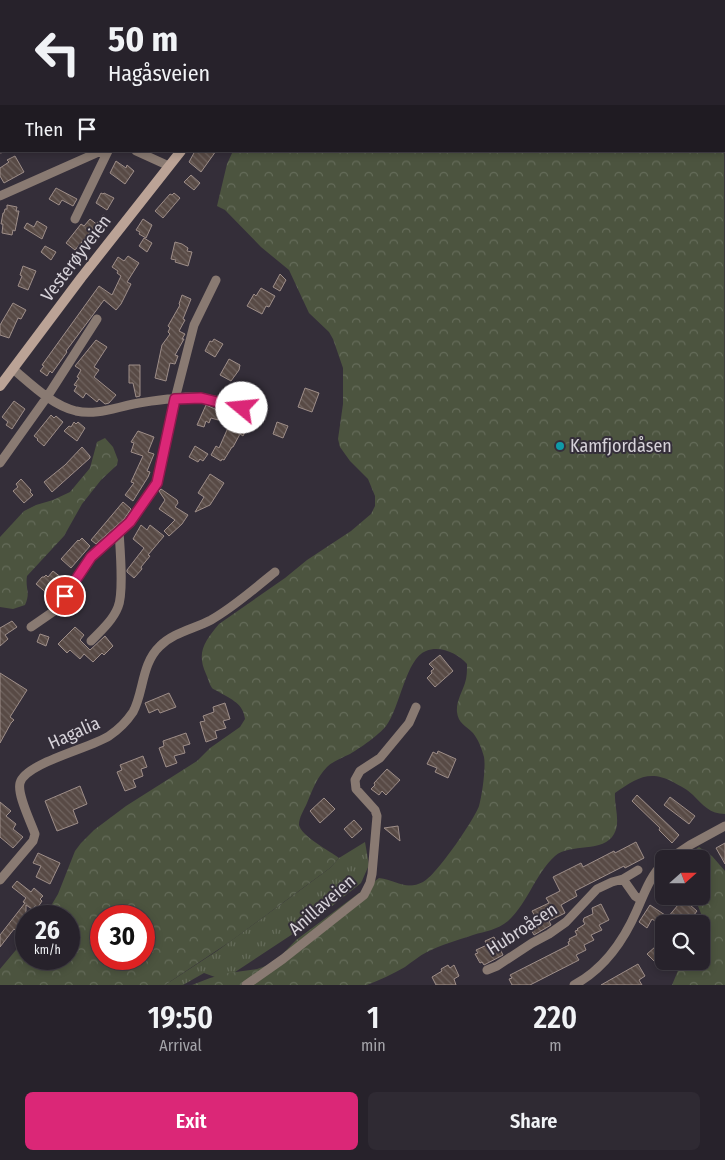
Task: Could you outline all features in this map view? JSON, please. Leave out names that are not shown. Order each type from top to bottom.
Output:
[{"type":"main road","name":"Vesterøyveien","points":[[0,386],[179,152]]},
{"type":"street","points":[[0,196],[99,152]]},
{"type":"street","points":[[75,219],[108,152]]},
{"type":"street","points":[[138,152],[169,166]]},
{"type":"street","points":[[31,627],[57,609],[91,557],[130,522],[157,483],[175,399],[194,325],[216,280]]},
{"type":"street","points":[[0,463],[47,397],[97,319]]},
{"type":"street","points":[[13,369],[47,397],[66,408],[86,413],[187,397],[212,399],[257,413]]},
{"type":"street","points":[[91,641],[112,618],[119,606],[121,557],[119,531]]},
{"type":"street","name":"Hagalia","points":[[0,880],[33,841],[35,834],[20,791],[20,783],[25,775],[45,763],[106,738],[117,730],[134,711],[147,667],[161,645],[179,633],[208,622],[221,614],[275,572]]},
{"type":"street","name":"Anillaveien","points":[[246,985],[283,959],[351,906],[368,890],[372,874],[377,816],[375,810],[356,789],[355,780],[360,771],[380,758],[409,723],[416,707]]},
{"type":"street","points":[[682,850],[725,826]]},
{"type":"street","name":"Hubroåsen","points":[[487,970],[497,966],[558,928],[597,889],[612,882],[623,880],[638,870]]},
{"type":"street","points":[[574,985],[586,978],[615,950],[627,932],[655,875]]},
{"type":"street","points":[[623,880],[635,896],[641,900]]},
{"type":"green space","points":[[233,152],[724,152],[725,814],[711,811],[688,791],[673,782],[657,776],[642,777],[615,793],[617,824],[614,834],[609,840],[595,846],[561,852],[555,856],[542,871],[515,914],[500,926],[432,949],[400,970],[367,985],[192,985],[228,973],[257,969],[274,963],[296,940],[379,878],[406,885],[423,882],[437,870],[454,847],[479,806],[483,782],[484,757],[475,735],[461,722],[457,712],[457,705],[466,681],[467,664],[449,652],[432,649],[419,655],[413,663],[386,726],[364,745],[329,765],[320,775],[313,789],[299,825],[305,834],[339,858],[330,868],[231,941],[165,985],[0,985],[0,969],[15,951],[15,970],[80,970],[80,905],[52,905],[58,894],[75,851],[94,830],[126,806],[197,761],[210,748],[240,727],[245,719],[242,709],[236,702],[212,688],[209,683],[202,659],[206,641],[219,624],[285,578],[307,560],[351,531],[371,514],[375,506],[375,496],[368,479],[350,461],[340,447],[338,439],[343,404],[343,368],[333,339],[329,332],[309,313],[289,270],[261,247],[225,210],[217,206],[227,164]]},
{"type":"green space","points":[[105,438],[113,447],[118,460],[117,465],[101,480],[82,504],[64,536],[27,576],[28,597],[25,605],[13,609],[0,607],[0,537],[24,511],[70,492],[90,468],[97,442]]},
{"type":"green space","points":[[365,842],[369,865],[361,883],[317,918],[223,980],[204,973],[183,985],[165,985],[217,951],[330,868],[339,858]]},
{"type":"green space","points":[[710,855],[725,871],[725,985],[672,985],[678,970],[710,970],[710,915],[702,915],[698,905],[710,905]]},
{"type":"building","points":[[194,152],[215,152],[201,172],[189,162]]},
{"type":"building","points":[[15,156],[24,172],[4,183],[0,176],[0,168],[9,162],[7,160]]},
{"type":"building","points":[[116,161],[126,168],[127,165],[134,171],[125,184],[110,173]]},
{"type":"building","points":[[191,175],[200,183],[194,190],[184,182]]},
{"type":"building","points":[[56,188],[77,199],[73,206],[62,200],[59,205],[49,199]]},
{"type":"building","points":[[101,193],[114,198],[107,210],[96,203]]},
{"type":"building","points":[[174,193],[180,198],[163,218],[155,211],[170,194]]},
{"type":"building","points":[[7,205],[17,207],[16,211],[19,211],[15,231],[13,230],[12,235],[2,233],[3,224],[1,224]]},
{"type":"building","points":[[103,215],[111,221],[105,229],[97,223]]},
{"type":"building","points":[[90,219],[99,226],[94,234],[91,231],[75,250],[66,243],[81,224],[84,226]]},
{"type":"building","points":[[143,219],[152,225],[146,238],[136,230]]},
{"type":"building","points":[[37,221],[47,227],[42,239],[24,228],[27,223],[34,227]]},
{"type":"building","points":[[144,238],[152,243],[147,252],[139,246]]},
{"type":"building","points":[[175,242],[182,244],[188,248],[187,251],[192,252],[188,266],[171,259]]},
{"type":"building","points":[[45,246],[56,252],[51,260],[41,252]]},
{"type":"building","points":[[128,256],[139,263],[127,282],[131,284],[121,304],[116,310],[104,300],[52,373],[50,371],[47,376],[40,371],[44,366],[42,365],[99,286],[112,295],[121,276],[112,267],[118,257],[124,261]]},
{"type":"building","points":[[23,266],[36,271],[28,290],[18,286]]},
{"type":"building","points":[[280,274],[286,280],[280,291],[273,287]]},
{"type":"building","points":[[261,288],[275,296],[269,307],[266,306],[262,314],[247,306],[254,294],[256,296]]},
{"type":"building","points":[[182,295],[191,299],[183,319],[185,320],[179,331],[185,334],[175,355],[178,356],[175,364],[170,363],[166,381],[155,378],[162,345],[170,334],[168,326],[180,305]]},
{"type":"building","points":[[13,303],[26,310],[21,319],[18,318],[9,338],[0,335],[0,325]]},
{"type":"building","points":[[214,339],[223,344],[215,357],[205,351],[210,341],[212,342]]},
{"type":"building","points":[[96,340],[107,347],[94,367],[99,370],[94,377],[116,395],[109,403],[105,404],[99,399],[97,402],[86,393],[83,398],[74,391],[77,386],[74,385],[79,378],[77,377],[81,370],[75,366]]},
{"type":"building","points":[[229,359],[240,365],[239,370],[231,381],[220,375]]},
{"type":"building","points":[[129,365],[140,365],[140,396],[136,397],[133,383],[129,383]]},
{"type":"building","points":[[305,388],[319,393],[312,412],[298,407]]},
{"type":"building","points":[[14,401],[25,409],[12,429],[6,425],[8,422],[2,417]]},
{"type":"building","points":[[206,405],[222,412],[218,420],[211,418],[209,423],[206,421],[204,427],[197,425]]},
{"type":"building","points":[[51,415],[54,418],[56,416],[63,422],[44,446],[34,436]]},
{"type":"building","points":[[231,421],[247,428],[243,436],[240,434],[224,460],[222,459],[221,461],[211,455],[216,446],[219,448]]},
{"type":"building","points":[[74,422],[76,424],[78,422],[85,428],[77,441],[64,431],[69,426],[71,427]]},
{"type":"building","points":[[277,422],[288,426],[283,438],[273,434]]},
{"type":"building","points":[[138,431],[154,437],[148,452],[154,454],[147,471],[150,472],[148,477],[133,501],[125,495],[134,483],[131,482],[143,456],[131,452],[134,443],[131,442]]},
{"type":"building","points":[[195,446],[208,454],[203,461],[200,459],[198,462],[189,457]]},
{"type":"building","points":[[82,447],[90,458],[52,492],[44,482],[65,465]]},
{"type":"building","points":[[210,474],[224,483],[210,505],[195,512],[204,497],[198,493]]},
{"type":"building","points":[[21,479],[33,495],[24,503],[13,491],[18,487],[16,484]]},
{"type":"building","points":[[161,489],[177,500],[178,503],[175,507],[188,515],[182,524],[169,536],[164,531],[175,520],[159,509],[165,500],[159,491]]},
{"type":"building","points":[[123,502],[131,509],[124,519],[96,544],[91,540]]},
{"type":"building","points":[[141,525],[147,530],[150,525],[164,536],[148,555],[150,556],[134,578],[127,570],[144,548],[133,539]]},
{"type":"building","points":[[82,538],[90,546],[71,568],[61,559]]},
{"type":"building","points":[[53,571],[62,578],[49,595],[36,584],[42,577],[46,575],[48,577]]},
{"type":"building","points":[[12,621],[17,627],[5,635],[8,639],[0,646],[0,628]]},
{"type":"building","points":[[75,627],[84,635],[80,640],[90,650],[105,636],[113,646],[93,662],[84,654],[80,659],[70,650],[67,653],[58,644]]},
{"type":"building","points":[[40,634],[49,637],[46,646],[37,642]]},
{"type":"building","points":[[440,655],[453,671],[435,687],[427,678],[434,669],[429,664]]},
{"type":"building","points":[[0,673],[27,690],[10,717],[14,720],[0,743]]},
{"type":"building","points":[[169,693],[176,707],[160,713],[158,709],[149,713],[145,703]]},
{"type":"building","points":[[225,703],[230,719],[223,721],[226,728],[215,731],[217,738],[206,742],[200,722],[205,721],[203,716],[214,712],[213,707]]},
{"type":"building","points":[[186,733],[190,744],[183,746],[185,753],[174,756],[177,763],[166,767],[159,748],[164,746],[163,741]]},
{"type":"building","points":[[438,751],[456,759],[448,778],[435,772],[437,768],[427,764],[433,752],[437,754]]},
{"type":"building","points":[[143,756],[147,767],[141,769],[143,776],[133,780],[136,787],[125,791],[117,772],[122,770],[120,765]]},
{"type":"building","points":[[387,769],[400,780],[386,795],[382,791],[379,795],[371,789]]},
{"type":"building","points":[[80,786],[87,804],[73,810],[78,823],[57,831],[45,801]]},
{"type":"building","points":[[637,795],[679,835],[672,843],[659,830],[660,828],[632,801]]},
{"type":"building","points":[[670,797],[695,816],[689,824],[664,805]]},
{"type":"building","points":[[324,798],[335,809],[320,823],[310,811]]},
{"type":"building","points":[[0,802],[11,811],[6,816],[16,824],[13,829],[23,837],[13,848],[0,837]]},
{"type":"building","points":[[354,820],[362,829],[352,838],[344,829]]},
{"type":"building","points":[[398,826],[400,841],[384,828]]},
{"type":"building","points":[[636,842],[644,858],[575,891],[577,896],[561,905],[565,913],[549,921],[551,925],[534,935],[529,926],[538,922],[532,911],[549,903],[546,898],[560,891],[553,877],[581,863],[583,867]]},
{"type":"building","points":[[725,843],[725,864],[716,848]]},
{"type":"building","points":[[38,853],[60,863],[50,884],[36,877],[41,866],[33,863]]},
{"type":"building","points":[[17,881],[31,892],[34,888],[43,896],[40,899],[42,901],[39,905],[23,905],[26,898],[12,887]]},
{"type":"building","points":[[601,904],[609,920],[599,925],[602,930],[591,935],[594,940],[584,945],[586,950],[576,955],[579,960],[530,985],[512,985],[509,979],[512,978],[510,975],[569,945],[569,939],[577,935],[575,931],[585,924],[584,918],[593,914],[592,908]]},
{"type":"building","points":[[650,905],[665,915],[655,915],[655,921],[652,919],[647,928],[639,922]]},
{"type":"building","points":[[678,905],[690,905],[697,911],[694,915],[670,915]]},
{"type":"building","points":[[15,916],[15,930],[0,947],[0,935]]},
{"type":"building","points":[[494,937],[503,955],[484,965],[482,962],[480,963],[475,954],[478,953],[476,950],[487,945],[485,941]]},
{"type":"building","points":[[655,947],[655,962],[647,954]]},
{"type":"building","points":[[638,964],[645,976],[639,980],[642,985],[601,985]]},
{"type":"building","points":[[448,965],[450,968],[454,965],[459,976],[454,979],[456,985],[436,985],[432,977]]},
{"type":"place","name":"Kamfjordåsen","points":[[560,446]]},
{"type":"route","points":[[65,596],[91,557],[130,522],[157,483],[175,399],[187,397],[212,399],[242,408]]}]
